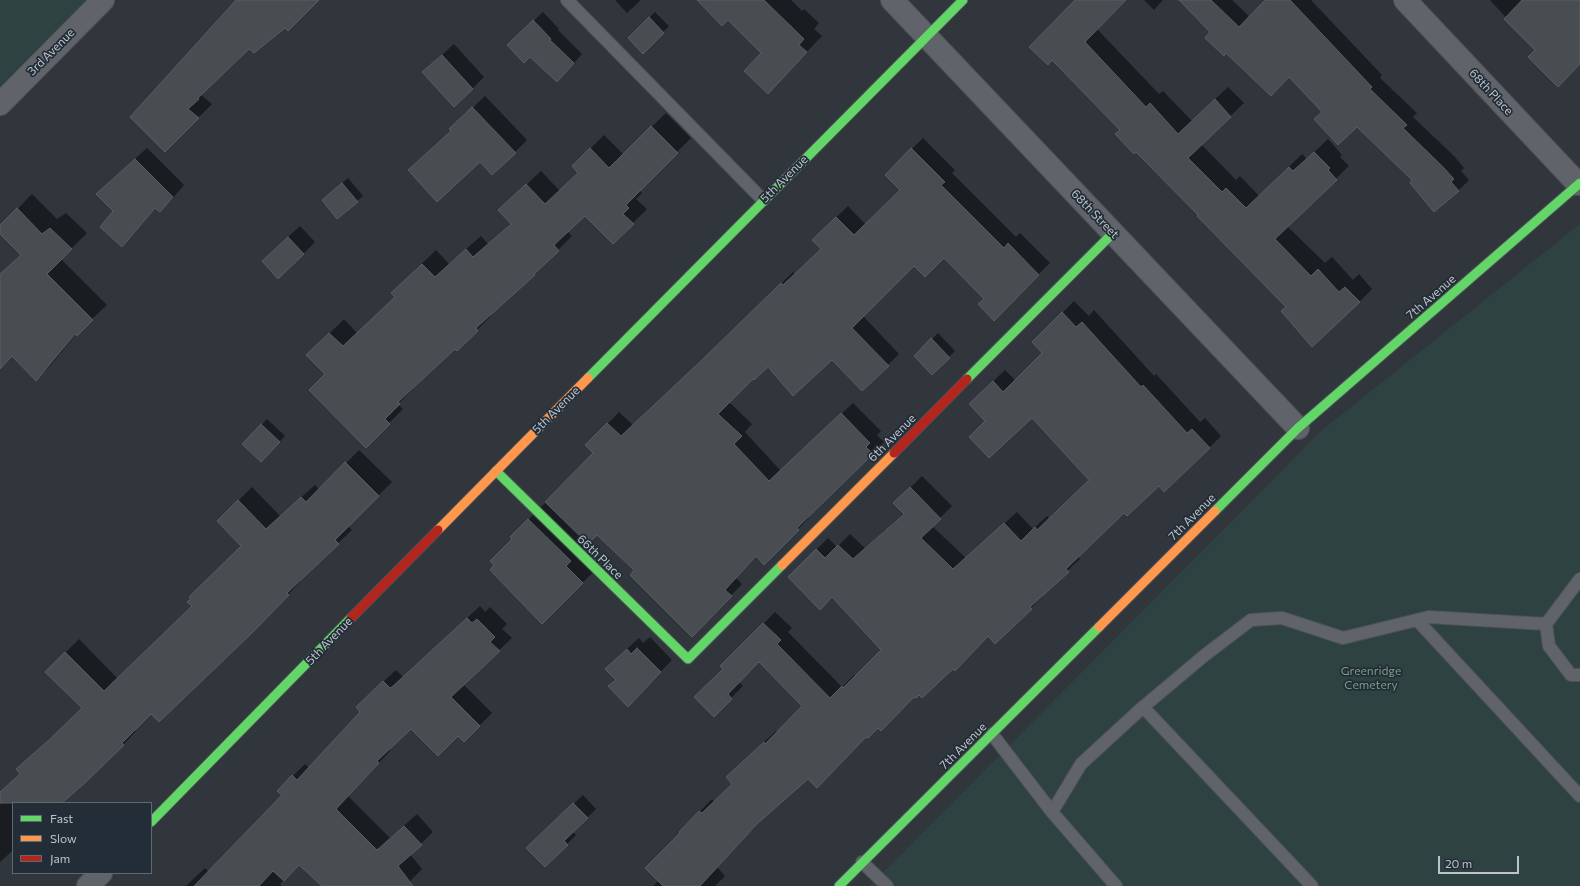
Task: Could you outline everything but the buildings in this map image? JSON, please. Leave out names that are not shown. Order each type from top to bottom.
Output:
[{"type":"street","name":"3rd Avenue","points":[[0,104],[103,0]]},
{"type":"street","name":"68th Street","points":[[892,0],[1298,428]]},
{"type":"street","name":"5th Avenue","points":[[152,821],[763,200],[963,0]]},
{"type":"street","name":"68th Place","points":[[1404,0],[1579,184]]},
{"type":"street","name":"7th Avenue","points":[[839,886],[1298,428],[1579,184]]},
{"type":"street","name":"6th Avenue","points":[[688,659],[1113,233]]},
{"type":"street","name":"66th Place","points":[[496,471],[688,659]]},
{"type":"street","points":[[88,886],[100,874]]},
{"type":"lane","points":[[567,0],[763,200]]},
{"type":"lane","points":[[1580,579],[1546,624],[1549,646],[1571,675],[1580,675]]},
{"type":"lane","points":[[1052,812],[1081,764],[1143,707],[1205,655],[1251,620],[1282,618],[1343,638],[1429,617],[1546,624]]},
{"type":"lane","points":[[1417,620],[1580,796]]},
{"type":"lane","points":[[1143,707],[1312,886]]},
{"type":"lane","points":[[992,734],[1052,812],[1116,886]]},
{"type":"lane","points":[[862,862],[887,886]]},
{"type":"green space","points":[[0,0],[86,0],[0,86]]},
{"type":"green space","name":"Greenridge Cemetery","points":[[1580,224],[1580,886],[870,886],[1321,431]]},
{"type":"traffic: fast","points":[[588,378],[963,0]]},
{"type":"traffic: fast","points":[[1215,511],[1298,428],[1580,183]]},
{"type":"traffic: fast","points":[[967,379],[1113,233]]},
{"type":"traffic: fast","points":[[496,471],[688,659],[782,565]]},
{"type":"traffic: fast","points":[[152,821],[351,618]]},
{"type":"traffic: fast","points":[[839,886],[1099,627]]},
{"type":"traffic: slow","points":[[438,530],[588,378]]},
{"type":"traffic: slow","points":[[782,565],[894,453]]},
{"type":"traffic: slow","points":[[1099,627],[1215,511]]},
{"type":"traffic: jam","points":[[894,453],[967,379]]},
{"type":"traffic: jam","points":[[351,618],[438,530]]}]
